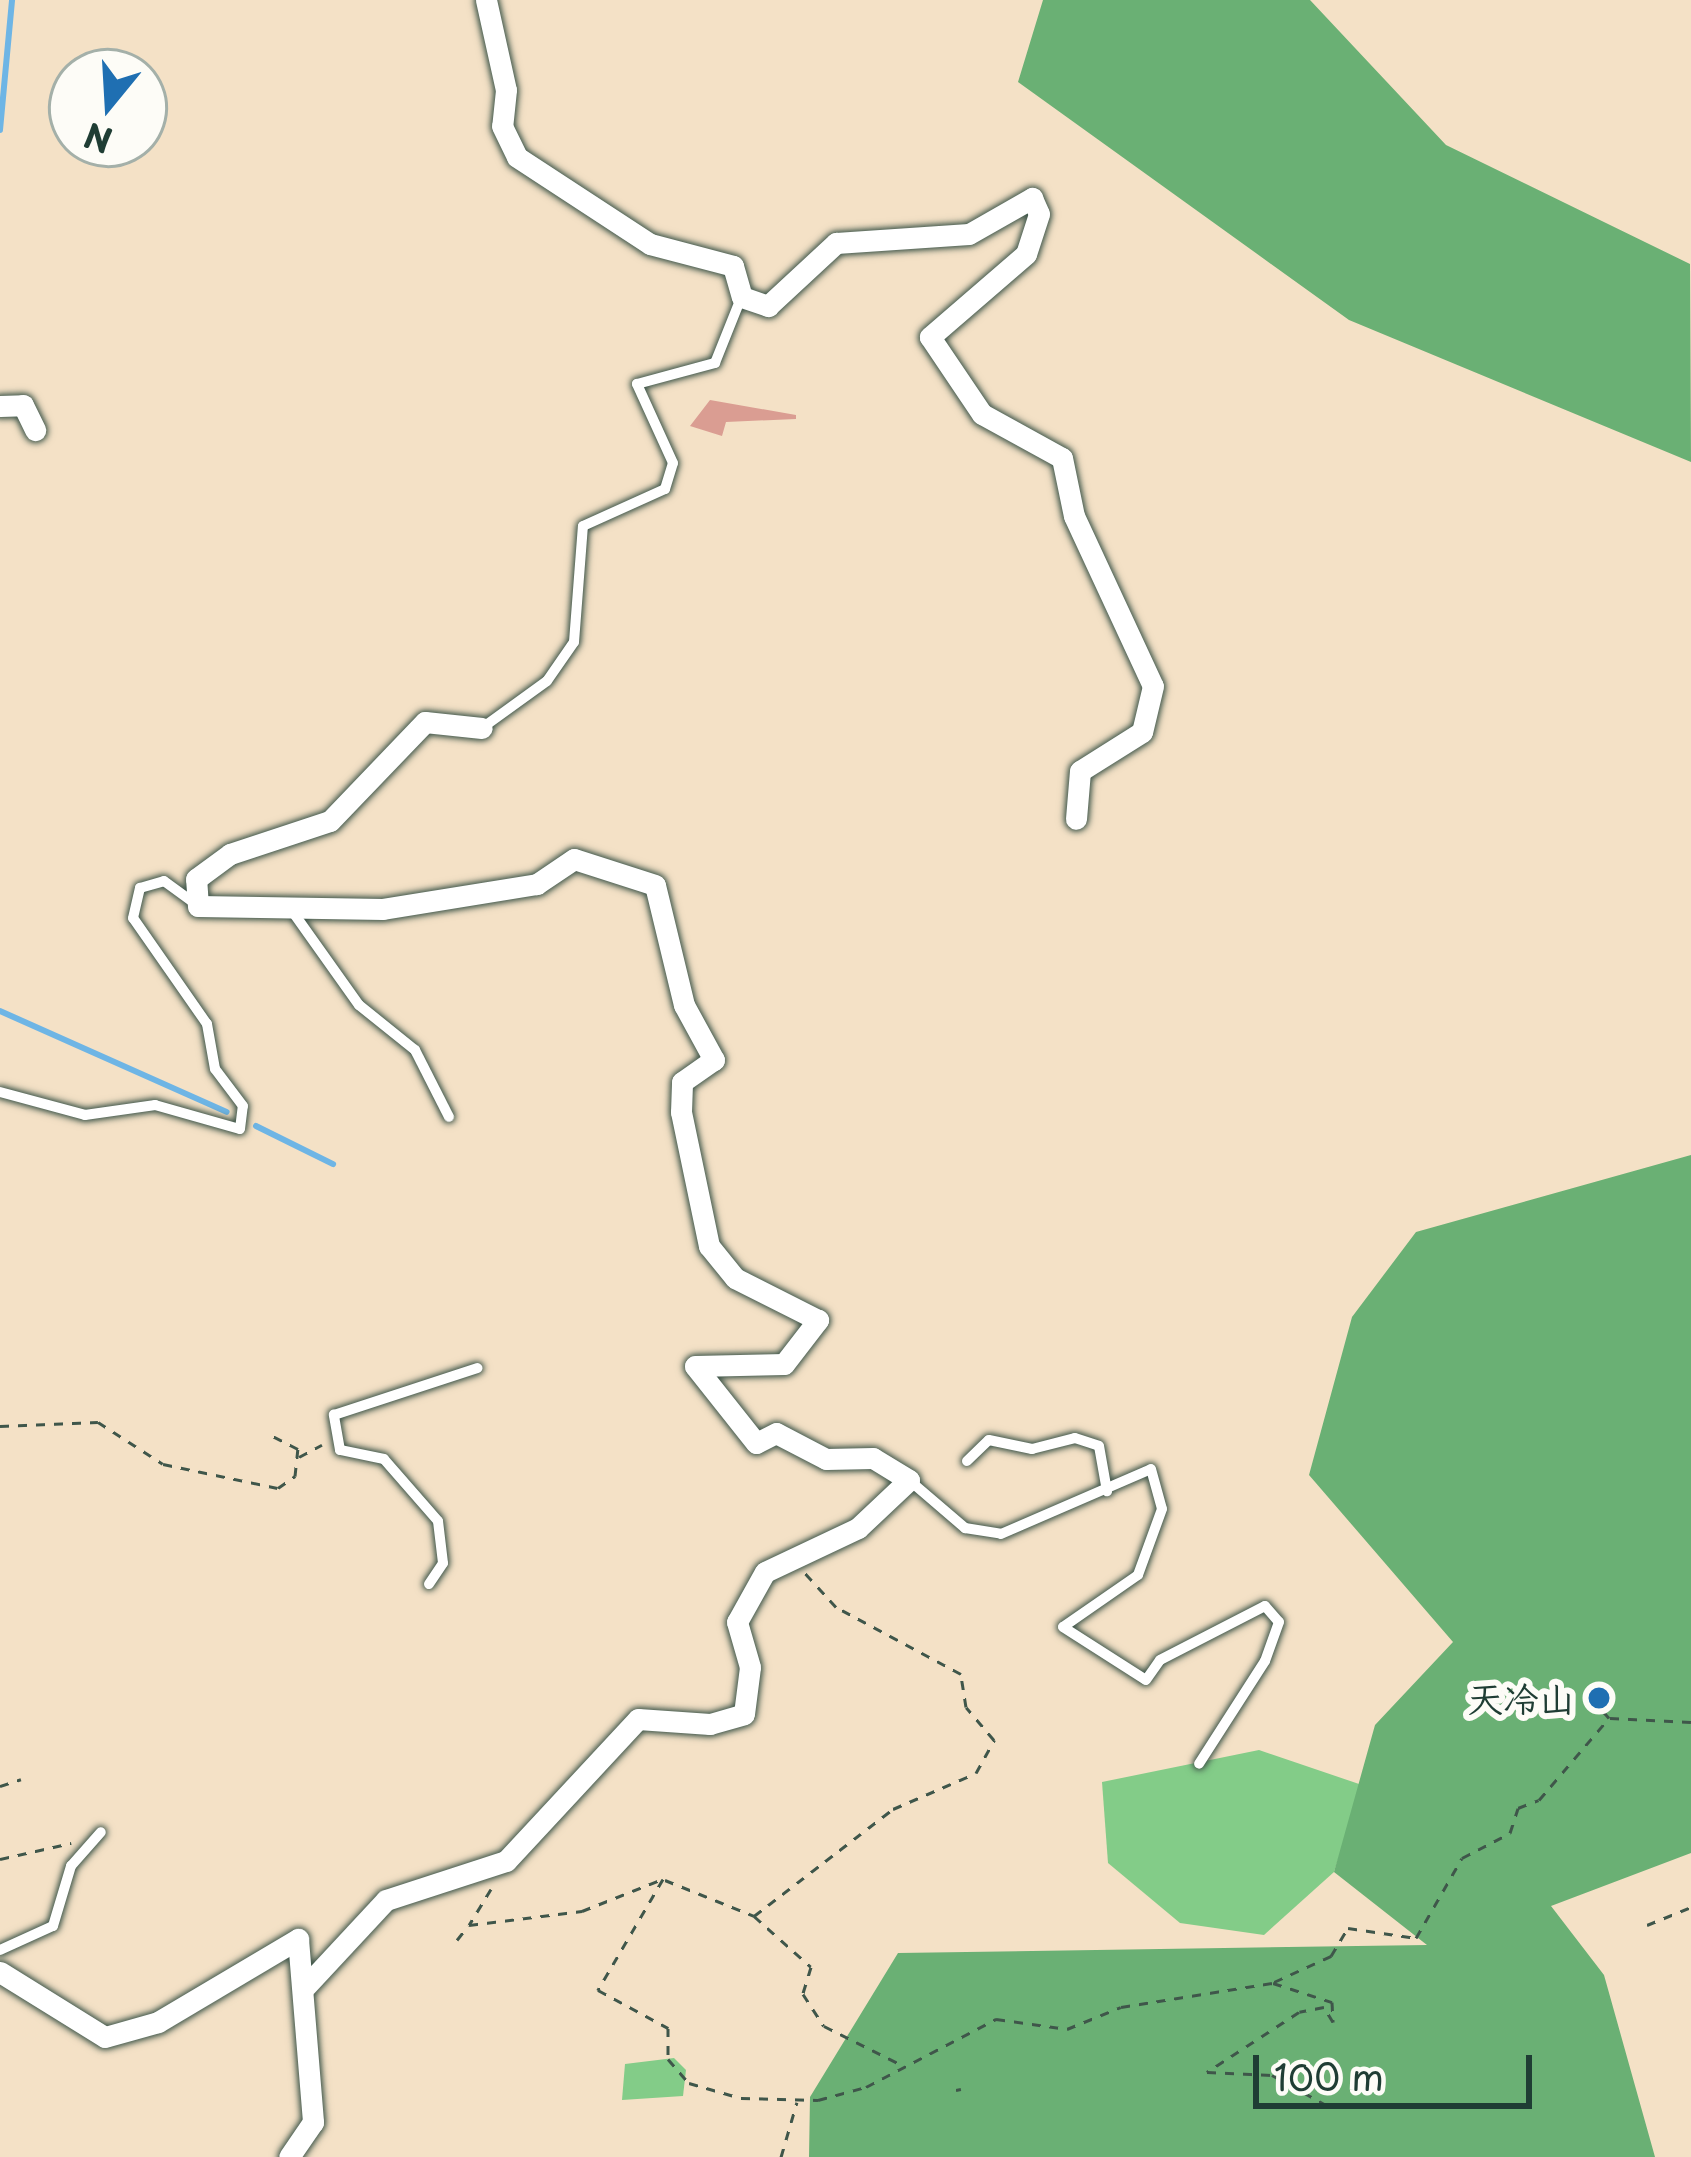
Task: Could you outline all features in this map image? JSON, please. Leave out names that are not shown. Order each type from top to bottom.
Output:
[{"type":"street","points":[[486,0],[506,90],[502,126],[518,157],[650,244],[733,266],[742,297],[768,306],[836,243],[969,234],[1032,198],[1039,214],[1025,254],[930,337],[982,414],[1062,458],[1074,515],[1154,686],[1133,742],[1080,771],[1076,819]]},
{"type":"street","points":[[0,406],[23,405],[35,430]]},
{"type":"street","points":[[306,1986],[386,1900],[506,1861],[638,1719],[710,1724],[744,1714],[750,1667],[737,1622],[764,1572],[858,1528],[909,1480],[873,1458],[826,1459],[776,1433],[756,1443],[695,1366],[784,1364],[818,1321],[735,1278],[710,1246],[681,1112],[682,1082],[714,1060],[684,1005],[655,885],[574,859],[537,884],[383,909],[198,906],[196,879],[230,854],[330,821],[425,722],[482,728]]},
{"type":"street","points":[[0,1972],[105,2037],[158,2022],[298,1939],[306,1986],[314,2122],[289,2157]]},
{"type":"lane","points":[[482,728],[547,681],[574,642],[583,526],[665,489],[673,463],[638,384],[716,363],[742,297]]},
{"type":"lane","points":[[0,1092],[86,1114],[155,1105],[240,1129],[243,1106],[215,1069],[207,1024],[133,918],[140,888],[164,881],[198,906]]},
{"type":"lane","points":[[286,905],[359,1005],[415,1050],[449,1117]]},
{"type":"lane","points":[[429,1584],[443,1562],[438,1521],[385,1459],[357,1461],[336,1439],[334,1415],[478,1368]]},
{"type":"lane","points":[[968,1461],[988,1440],[1032,1449],[1075,1438],[1100,1446],[1107,1491]]},
{"type":"lane","points":[[909,1480],[964,1528],[1001,1534],[1150,1469],[1162,1509],[1138,1575],[1063,1627],[1146,1680],[1226,1619],[1265,1606],[1279,1622],[1239,1715],[1199,1764]]},
{"type":"lane","points":[[0,1950],[53,1926],[71,1866],[101,1832]]},
{"type":"path","points":[[0,1426],[98,1422],[163,1464],[278,1488],[297,1457],[336,1439]]},
{"type":"path","points":[[270,1436],[297,1457]]},
{"type":"path","points":[[754,1916],[893,1809],[976,1774],[994,1740],[966,1707],[961,1674],[836,1606],[791,1559]]},
{"type":"path","points":[[1596,1703],[1609,1718],[1691,1722]]},
{"type":"path","points":[[663,1880],[598,1990],[668,2029],[668,2059],[689,2083],[797,2102],[866,2087],[902,2064],[996,2019],[1067,2029],[1121,2007],[1273,1983],[1330,1956],[1348,1928],[1416,1938],[1462,1858],[1510,1833],[1517,1808],[1540,1800],[1609,1718]]},
{"type":"path","points":[[0,1786],[21,1779]]},
{"type":"path","points":[[0,1859],[101,1832]]},
{"type":"path","points":[[457,1940],[506,1861]]},
{"type":"path","points":[[469,1925],[582,1911],[663,1880],[754,1916],[811,1967],[802,1994],[824,2026],[902,2064]]},
{"type":"path","points":[[1647,1925],[1691,1907]]},
{"type":"path","points":[[1273,1983],[1332,2002],[1333,2022],[1324,2007],[1299,2012],[1207,2072],[1256,2070],[1328,2106]]},
{"type":"path","points":[[781,2157],[797,2102]]},
{"type":"green space","points":[[1043,0],[1310,0],[1446,145],[1690,264],[1691,462],[1349,320],[1018,82]]},
{"type":"green space","points":[[1691,1155],[1691,1853],[1551,1906],[1604,1975],[1655,2157],[809,2157],[810,2097],[898,1953],[1427,1945],[1334,1872],[1375,1725],[1453,1642],[1309,1475],[1352,1317],[1416,1232]]},
{"type":"green space","points":[[1259,1750],[1362,1785],[1334,1872],[1264,1935],[1180,1923],[1108,1863],[1102,1782]]},
{"type":"green space","points":[[674,2058],[686,2070],[683,2096],[622,2100],[625,2064]]},
{"type":"building","points":[[710,400],[796,415],[796,419],[726,422],[722,436],[690,426]]},
{"type":"waterway","points":[[0,130],[12,0]]},
{"type":"waterway","points":[[0,1011],[227,1112]]},
{"type":"waterway","points":[[256,1126],[333,1164]]},
{"type":"place","name":"天冷山","points":[[1599,1698]]}]
